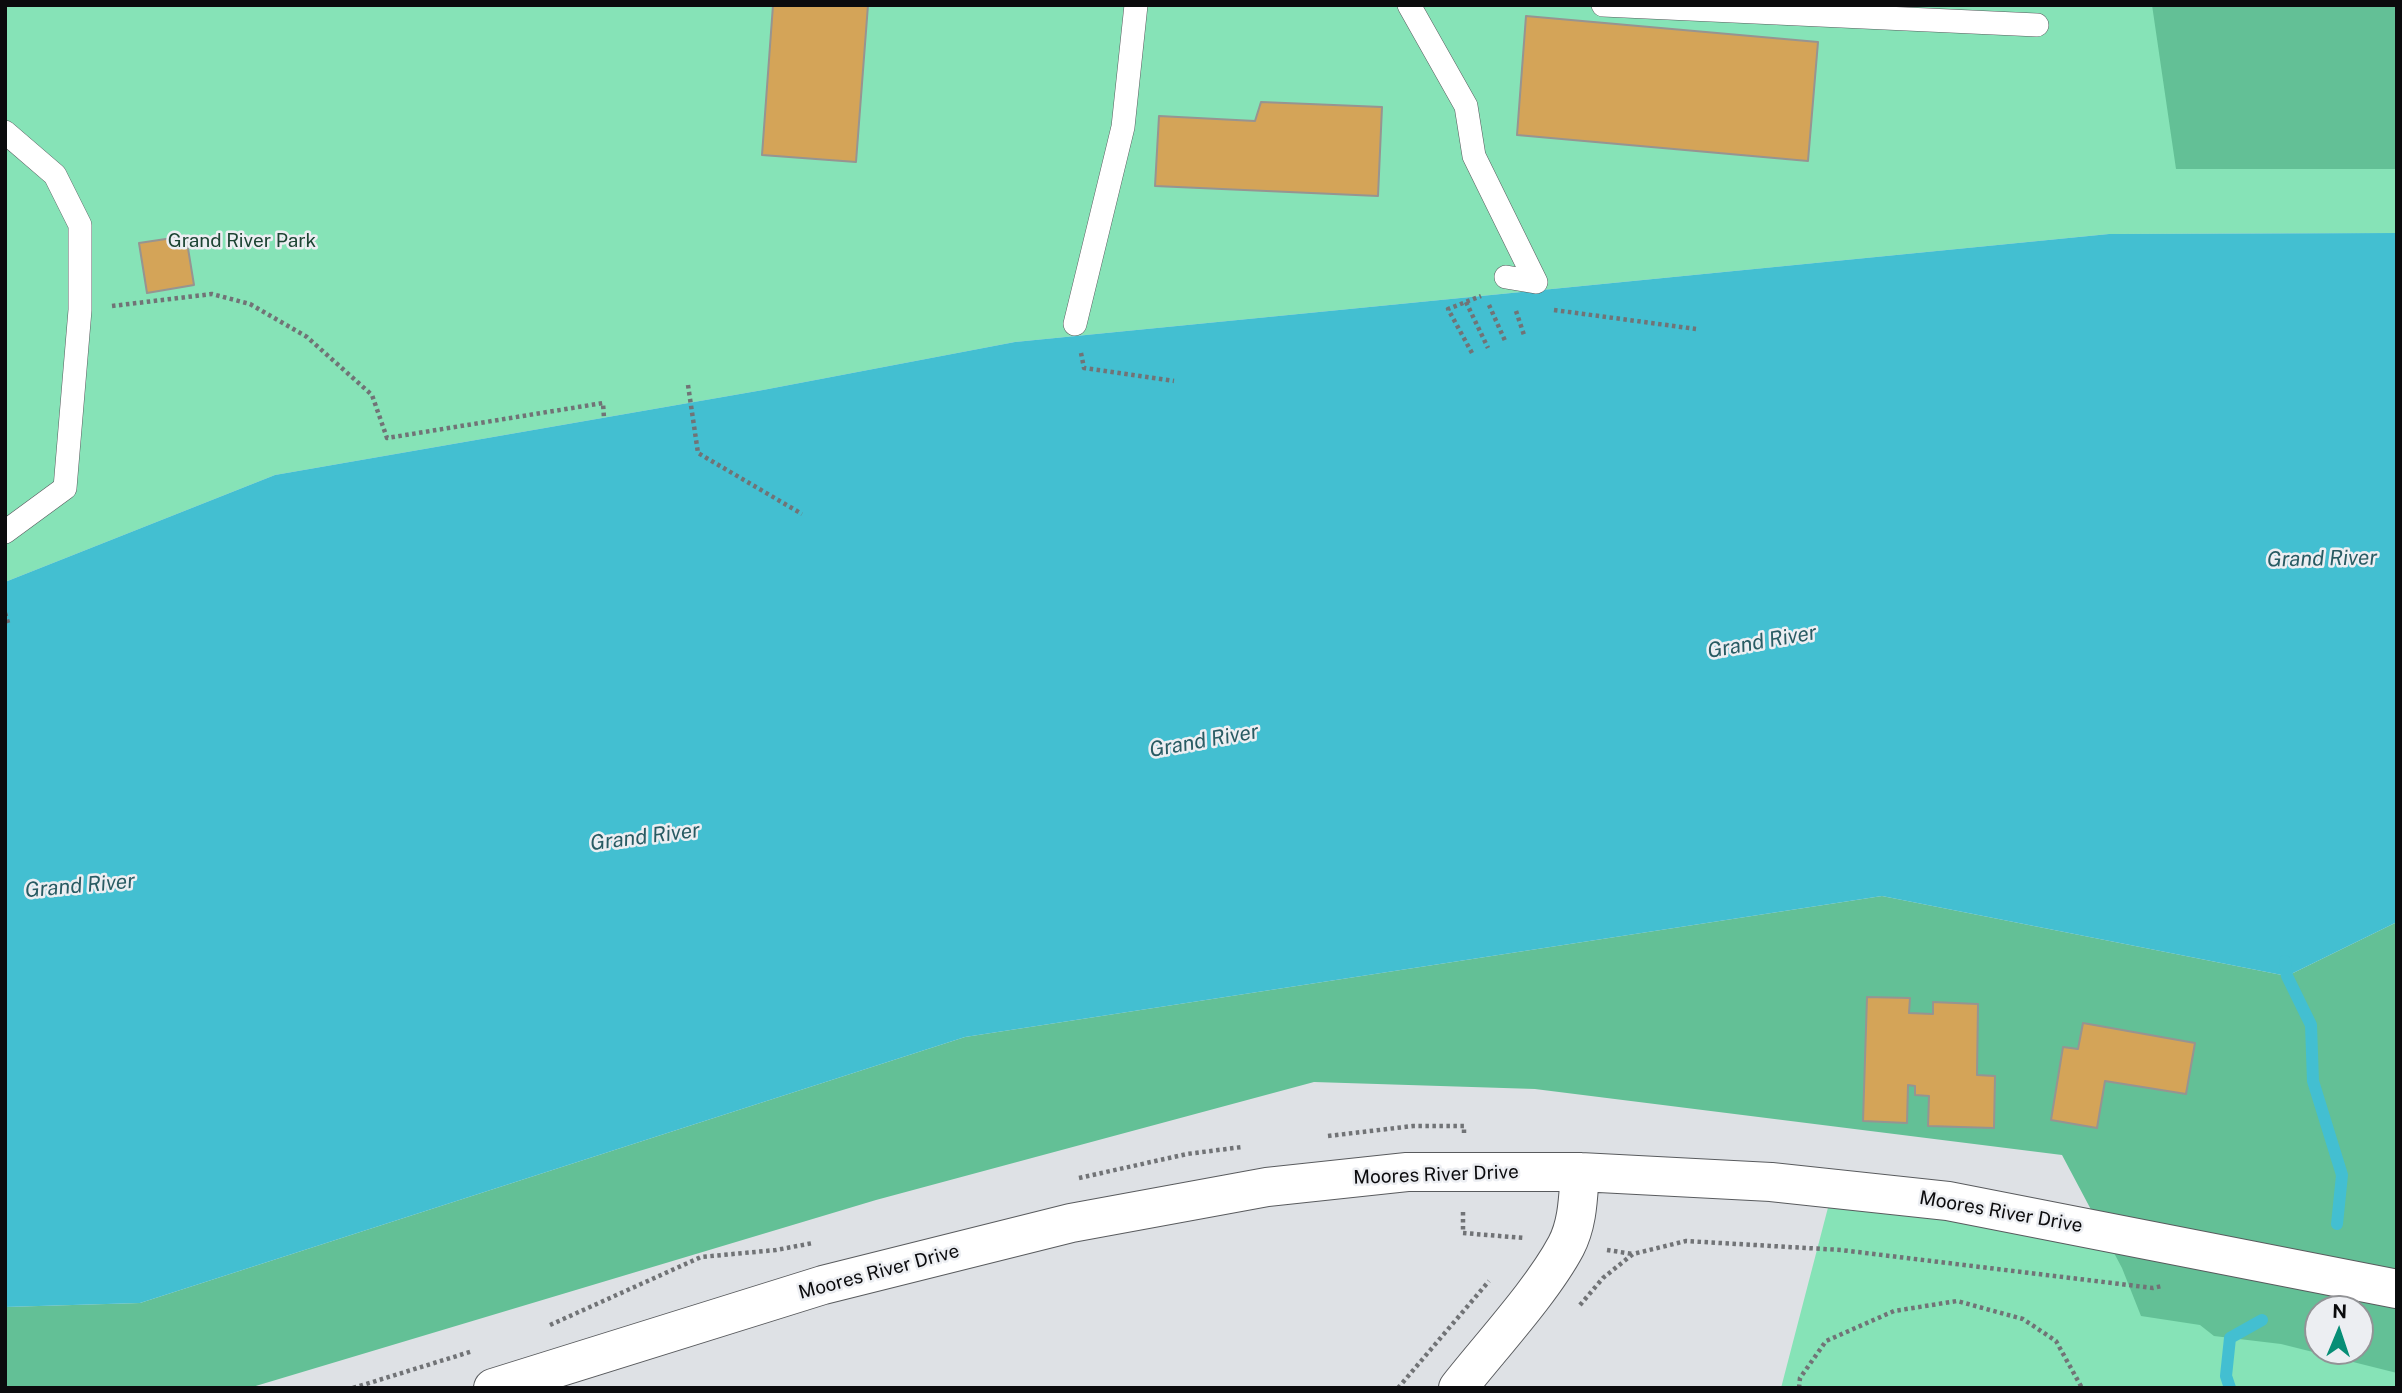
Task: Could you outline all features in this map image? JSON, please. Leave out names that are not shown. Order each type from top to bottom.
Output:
[{"type":"street","name":"Moores River Drive","points":[[493,1388],[823,1285],[1071,1223],[1267,1187],[1407,1172],[1580,1172],[1770,1182],[1948,1201],[2397,1289]]},
{"type":"street","points":[[1458,1388],[1552,1269],[1567,1244],[1577,1212],[1580,1172]]},
{"type":"lane","points":[[1075,324],[1123,127],[1136,5]]},
{"type":"lane","points":[[1409,5],[1466,106],[1474,156],[1536,282]]},
{"type":"lane","points":[[1603,5],[2038,25]]},
{"type":"lane","points":[[5,132],[55,175],[80,225],[80,310],[65,488],[5,532]]},
{"type":"lane","points":[[1506,277],[1536,282]]},
{"type":"path","points":[[1536,282],[1550,309],[1696,329]]},
{"type":"path","points":[[80,310],[212,294],[250,304],[307,337],[372,394],[387,438],[603,402],[604,418]]},
{"type":"path","points":[[1472,353],[1448,309],[1485,294],[1506,343]]},
{"type":"path","points":[[1466,302],[1488,348]]},
{"type":"path","points":[[1075,324],[1084,368],[1174,381]]},
{"type":"path","points":[[688,385],[698,453],[802,514]]},
{"type":"path","points":[[5,613],[9,626]]},
{"type":"path","points":[[1464,1170],[1463,1233],[1525,1239]]},
{"type":"path","points":[[1578,1308],[1603,1278],[1633,1254],[1686,1241],[1842,1250],[2153,1288],[2174,1283]]},
{"type":"path","points":[[1799,1388],[1800,1378],[1826,1341],[1894,1311],[1957,1301],[2023,1319],[2056,1341],[2082,1388]]},
{"type":"green space","name":"Grand River Park","points":[[5,5],[2397,5],[2397,233],[2109,234],[1015,342],[763,390],[275,475],[5,582]]},
{"type":"green space","points":[[2152,5],[2397,5],[2397,169],[2176,169]]},
{"type":"green space","points":[[1882,896],[2287,976],[2397,922],[2397,1373],[2365,1365],[2374,1365],[2374,1295],[2304,1295],[2304,1350],[2281,1344],[2214,1336],[2200,1325],[2141,1316],[2122,1268],[2062,1155],[1535,1089],[1314,1082],[876,1200],[249,1388],[5,1388],[5,1307],[140,1303],[965,1037]]},
{"type":"green space","points":[[1837,1173],[2397,1282],[2397,1388],[1781,1388]]},
{"type":"water","name":"Grand River","points":[[2397,233],[2397,922],[2287,976],[1882,896],[965,1037],[140,1303],[5,1307],[5,582],[275,475],[763,390],[1015,342],[2109,234]]},
{"type":"building","points":[[773,5],[868,5],[856,162],[762,155]]},
{"type":"building","points":[[1526,16],[1818,42],[1808,161],[1517,135]]},
{"type":"building","points":[[1261,102],[1382,107],[1378,196],[1155,186],[1159,116],[1255,121]]},
{"type":"building","points":[[186,236],[194,285],[147,293],[139,243]]},
{"type":"building","points":[[1867,997],[1910,998],[1909,1013],[1933,1014],[1933,1002],[1978,1004],[1977,1075],[1995,1076],[1994,1128],[1928,1126],[1929,1096],[1915,1095],[1915,1086],[1908,1085],[1907,1123],[1863,1121]]},
{"type":"building","points":[[2083,1023],[2195,1043],[2186,1094],[2105,1081],[2097,1128],[2051,1120],[2063,1047],[2078,1049]]},
{"type":"waterway","points":[[2285,961],[2287,976],[2311,1025],[2313,1081],[2342,1175],[2337,1224]]},
{"type":"waterway","points":[[2230,1388],[2226,1376],[2230,1338],[2262,1320]]}]
